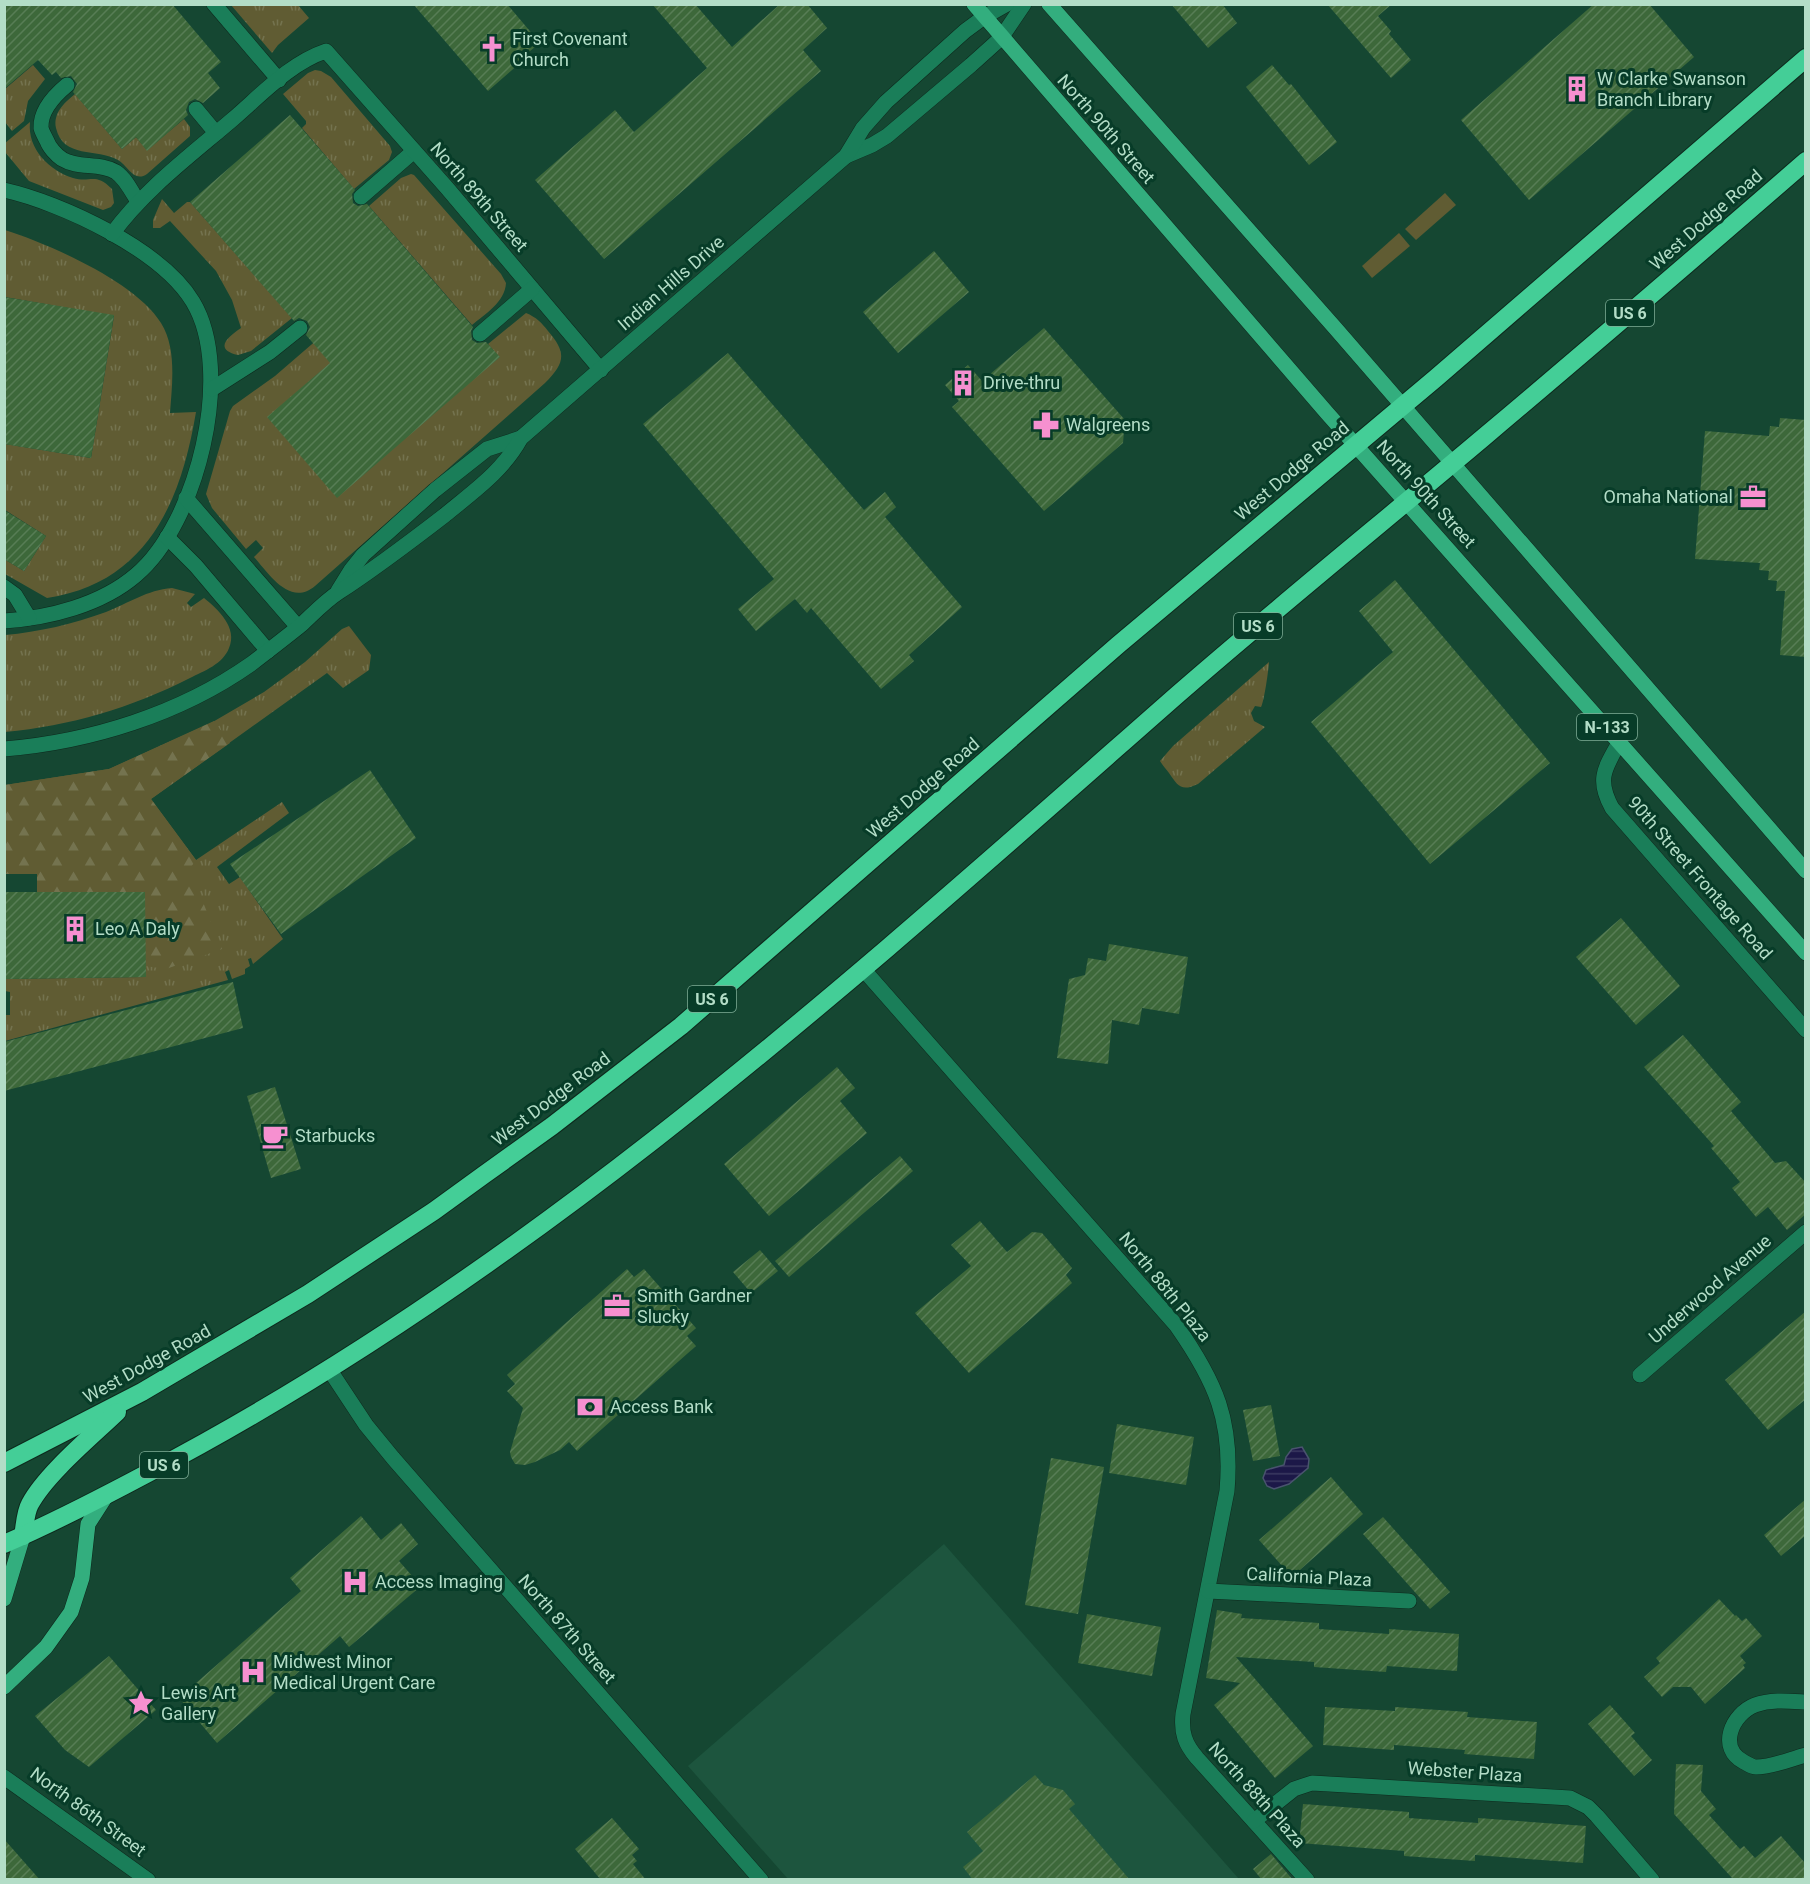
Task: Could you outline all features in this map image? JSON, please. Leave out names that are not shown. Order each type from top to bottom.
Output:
[{"type":"highway","name":"West Dodge Road","points":[[4,1463],[133,1396],[298,1300],[434,1211],[552,1126],[672,1033],[1118,645],[1404,406],[1806,58]]},
{"type":"highway","name":"West Dodge Road","points":[[4,1544],[106,1496],[237,1425],[329,1369],[476,1273],[553,1219],[728,1082],[863,969],[1192,682],[1454,463],[1806,161]]},
{"type":"highway","points":[[23,1536],[29,1506],[41,1489],[53,1474],[133,1396]]},
{"type":"main road","name":"North 90th Street","points":[[974,4],[1001,38],[1356,446],[1806,952]]},
{"type":"main road","points":[[1049,4],[1404,406]]},
{"type":"main road","name":"N-133","points":[[1404,406],[1806,871]]},
{"type":"main road","points":[[4,1687],[46,1647],[71,1612],[82,1578],[87,1524],[106,1496]]},
{"type":"main road","points":[[4,1599],[23,1536]]},
{"type":"street","points":[[112,234],[138,202],[279,80],[214,4]]},
{"type":"street","name":"Indian Hills Drive","points":[[4,749],[37,747],[98,733],[147,718],[200,695],[268,651],[336,594],[388,560],[482,485],[501,467],[521,438],[846,156],[880,107],[965,32],[984,17],[1007,4]]},
{"type":"street","name":"Indian Hills Drive","points":[[846,156],[872,146],[896,129],[1001,38],[1024,4]]},
{"type":"street","name":"North 89th Street","points":[[279,80],[303,61],[326,51],[601,370]]},
{"type":"street","points":[[67,85],[55,95],[45,111],[41,128],[49,145],[61,158],[81,165],[100,166],[117,173],[138,202]]},
{"type":"street","points":[[196,109],[216,133]]},
{"type":"street","points":[[361,197],[414,151]]},
{"type":"street","points":[[4,178],[25,195]]},
{"type":"street","points":[[4,190],[25,195],[72,213],[112,234],[168,272],[188,295],[206,332],[210,352],[212,389],[202,451],[186,498],[167,537],[147,565],[121,586],[83,604],[29,618],[4,621]]},
{"type":"street","points":[[480,334],[532,289]]},
{"type":"street","points":[[212,389],[264,356],[300,328]]},
{"type":"street","name":"Indian Hills Drive","points":[[336,594],[356,563],[420,503],[482,452],[490,447],[521,438]]},
{"type":"street","points":[[186,498],[298,627]]},
{"type":"street","points":[[167,537],[196,566],[268,651]]},
{"type":"street","points":[[4,587],[15,595],[29,618]]},
{"type":"street","name":"90th Street Frontage Road","points":[[1620,741],[1604,769],[1603,783],[1612,808],[1806,1030]]},
{"type":"street","name":"North 88th Plaza","points":[[863,969],[1176,1325],[1202,1365],[1219,1401],[1230,1461],[1227,1491],[1183,1714],[1182,1729],[1192,1752],[1307,1880]]},
{"type":"street","name":"Underwood Avenue","points":[[1640,1375],[1806,1232]]},
{"type":"street","name":"North 87th Street","points":[[329,1369],[366,1425],[393,1458],[761,1880]]},
{"type":"street","name":"California Plaza","points":[[1208,1591],[1408,1601]]},
{"type":"street","points":[[1806,1702],[1782,1700],[1755,1705],[1739,1716],[1728,1737],[1731,1749],[1738,1759],[1754,1767],[1771,1765],[1806,1755]]},
{"type":"street","name":"North 86th Street","points":[[4,1777],[148,1880]]},
{"type":"street","name":"Webster Plaza","points":[[1254,1821],[1294,1789],[1312,1783],[1570,1798],[1588,1807],[1652,1880]]},
{"type":"shaded area","points":[[1302,1447],[1309,1459],[1308,1468],[1289,1484],[1274,1489],[1267,1486],[1263,1478],[1266,1470],[1284,1465],[1292,1449]]},
{"type":"shaded area","points":[[944,1544],[1239,1879],[788,1879],[688,1766]]},
{"type":"green space","points":[[231,5],[298,5],[309,18],[272,53]]},
{"type":"green space","points":[[33,65],[45,79],[28,101],[24,121],[12,131],[5,122],[5,89]]},
{"type":"green space","points":[[315,70],[331,77],[390,146],[392,152],[389,160],[354,189],[302,128],[306,121],[283,94]]},
{"type":"green space","points":[[75,94],[122,149],[136,137],[147,150],[184,119],[190,127],[190,136],[147,174],[135,175],[110,156],[73,149],[60,138],[56,128],[56,118],[63,105]]},
{"type":"green space","points":[[30,122],[32,141],[36,150],[48,164],[64,175],[79,179],[97,179],[106,184],[112,189],[114,203],[111,207],[103,210],[29,181],[5,152],[4,144]]},
{"type":"green space","points":[[411,174],[501,274],[506,283],[498,302],[472,325],[369,206],[401,178]]},
{"type":"green space","points":[[1445,193],[1456,205],[1416,240],[1405,229]]},
{"type":"green space","points":[[162,199],[174,213],[190,202],[292,318],[251,351],[238,355],[226,350],[225,343],[241,328],[232,300],[216,271],[170,221],[160,228],[153,228],[153,220]]},
{"type":"green space","points":[[5,230],[90,266],[132,293],[149,308],[161,323],[169,344],[172,367],[170,413],[196,412],[180,477],[169,506],[153,533],[134,556],[110,575],[81,589],[47,598],[5,574],[4,559],[24,571],[46,536],[5,510],[5,444],[91,458],[114,316],[5,297]]},
{"type":"green space","points":[[1399,233],[1410,246],[1372,278],[1362,266]]},
{"type":"green space","points":[[348,313],[499,357],[488,344],[526,313],[539,320],[554,339],[561,352],[560,364],[545,383],[315,586],[297,593],[281,586],[266,572],[254,557],[263,548],[256,540],[246,549],[212,508],[206,494],[233,406],[275,376]]},
{"type":"green space","points":[[172,588],[195,594],[187,603],[191,607],[204,598],[229,626],[231,641],[229,648],[218,663],[168,689],[123,707],[77,720],[5,732],[5,635],[43,630],[81,620],[106,612],[146,594]]},
{"type":"green space","points":[[349,626],[371,655],[369,670],[343,688],[327,673],[151,799],[196,860],[282,802],[289,813],[217,867],[229,884],[240,877],[283,939],[253,964],[251,958],[248,959],[250,966],[245,969],[245,974],[232,979],[229,970],[225,972],[228,980],[5,1041],[4,1015],[10,1015],[10,992],[5,991],[5,979],[145,977],[145,892],[37,892],[37,874],[5,874],[5,785],[109,769],[211,723],[264,692],[305,662],[342,629]]},
{"type":"green space","points":[[1269,662],[1261,707],[1255,706],[1251,713],[1254,721],[1265,727],[1198,784],[1188,787],[1180,786],[1160,761],[1173,746]]},
{"type":"green space","points":[[214,721],[230,743],[151,799],[196,860],[191,867],[196,885],[222,949],[166,969],[145,966],[145,892],[37,892],[37,874],[5,874],[5,785],[109,769]]},
{"type":"building","points":[[4,4],[172,4],[221,62],[208,73],[220,88],[203,103],[195,99],[189,102],[186,110],[188,115],[147,151],[136,137],[122,149],[73,92],[77,84],[71,76],[61,78],[56,72],[52,75],[38,60],[4,89]]},
{"type":"building","name":"First Covenant Church","points":[[413,4],[507,4],[540,43],[488,91]]},
{"type":"building","points":[[652,4],[695,4],[732,47],[780,4],[807,4],[827,28],[803,50],[821,71],[604,259],[535,180],[615,110],[634,132],[707,68]]},
{"type":"building","points":[[1171,4],[1222,4],[1237,23],[1208,48]]},
{"type":"building","points":[[1327,4],[1392,4],[1378,16],[1391,31],[1389,34],[1411,60],[1391,78]]},
{"type":"building","name":"W Clarke Swanson Branch Library","points":[[1594,4],[1649,4],[1694,57],[1529,200],[1461,120]]},
{"type":"building","points":[[1272,65],[1289,85],[1291,84],[1337,142],[1309,165],[1246,87]]},
{"type":"building","points":[[290,115],[355,190],[352,194],[353,203],[358,206],[367,204],[473,327],[472,340],[477,343],[486,342],[500,357],[337,498],[267,417],[330,363],[306,335],[310,327],[307,321],[299,318],[294,321],[190,202]]},
{"type":"building","points":[[934,251],[969,292],[898,353],[863,312]]},
{"type":"building","points":[[4,297],[114,315],[91,458],[4,444]]},
{"type":"building","name":"Walgreens","points":[[1044,328],[1125,420],[1123,443],[1044,511],[952,407],[959,401],[945,385],[968,365],[982,381]]},
{"type":"building","points":[[728,353],[864,510],[885,492],[896,507],[885,517],[962,607],[909,655],[914,661],[881,689],[811,608],[807,613],[795,599],[756,631],[738,609],[774,579],[643,424]]},
{"type":"building","name":"Omaha National","points":[[1780,418],[1806,420],[1806,657],[1780,655],[1785,591],[1776,591],[1777,581],[1768,580],[1769,571],[1759,570],[1760,563],[1695,559],[1705,431],[1769,436],[1770,426],[1779,427]]},
{"type":"building","points":[[4,510],[46,536],[24,571],[4,559]]},
{"type":"building","points":[[1395,580],[1550,763],[1430,864],[1311,722],[1393,652],[1359,611]]},
{"type":"building","points":[[370,770],[416,838],[281,934],[230,864]]},
{"type":"building","name":"Leo A Daly","points":[[4,892],[145,892],[146,977],[4,979]]},
{"type":"building","points":[[1621,918],[1680,986],[1636,1025],[1576,957]]},
{"type":"building","points":[[1109,944],[1188,957],[1179,1014],[1142,1008],[1139,1025],[1112,1020],[1108,1064],[1057,1058],[1069,979],[1085,975],[1088,958],[1106,961]]},
{"type":"building","points":[[233,982],[243,1028],[4,1091],[4,1042]]},
{"type":"building","points":[[1683,1035],[1741,1102],[1731,1111],[1775,1163],[1786,1161],[1806,1183],[1806,1214],[1787,1230],[1768,1207],[1756,1217],[1732,1188],[1740,1182],[1711,1148],[1714,1146],[1644,1067]]},
{"type":"building","points":[[837,1067],[855,1088],[840,1101],[867,1133],[769,1216],[724,1164]]},
{"type":"building","points":[[275,1087],[301,1169],[271,1178],[247,1096]]},
{"type":"building","points":[[900,1156],[913,1171],[789,1277],[775,1261]]},
{"type":"building","points":[[980,1221],[1007,1252],[1032,1232],[1042,1233],[1072,1268],[1066,1275],[1072,1283],[969,1373],[915,1313],[971,1266],[951,1245]]},
{"type":"building","points":[[760,1250],[778,1271],[751,1293],[733,1272]]},
{"type":"building","points":[[627,1269],[634,1277],[644,1269],[696,1328],[687,1336],[696,1346],[577,1451],[569,1442],[560,1450],[535,1462],[525,1465],[515,1464],[510,1452],[523,1408],[507,1391],[515,1384],[507,1375]]},
{"type":"building","points":[[1806,1311],[1806,1399],[1768,1430],[1725,1380]]},
{"type":"building","points":[[1271,1405],[1280,1456],[1253,1461],[1243,1410]]},
{"type":"building","points":[[1117,1424],[1194,1437],[1186,1485],[1109,1473]]},
{"type":"building","points":[[1051,1458],[1104,1467],[1078,1614],[1025,1605]]},
{"type":"building","points":[[1331,1477],[1363,1514],[1292,1577],[1259,1540]]},
{"type":"building","points":[[1806,1499],[1806,1535],[1781,1556],[1764,1535]]},
{"type":"building","points":[[361,1516],[381,1540],[401,1523],[418,1544],[399,1561],[421,1586],[349,1647],[340,1636],[217,1743],[179,1698],[301,1591],[290,1578]]},
{"type":"building","points":[[1383,1517],[1450,1592],[1430,1609],[1363,1534]]},
{"type":"building","points":[[1719,1599],[1742,1621],[1746,1618],[1762,1636],[1740,1656],[1746,1663],[1743,1665],[1745,1668],[1705,1704],[1691,1687],[1673,1687],[1662,1697],[1644,1677],[1660,1663],[1656,1658]]},
{"type":"building","points":[[1217,1610],[1242,1614],[1241,1618],[1319,1623],[1319,1629],[1389,1634],[1389,1629],[1459,1634],[1457,1671],[1387,1666],[1386,1672],[1314,1667],[1314,1662],[1236,1657],[1313,1746],[1275,1778],[1214,1705],[1240,1683],[1206,1678]]},
{"type":"building","points":[[1087,1614],[1161,1627],[1152,1676],[1078,1663]]},
{"type":"building","points":[[109,1656],[156,1710],[89,1767],[65,1750],[35,1716]]},
{"type":"building","points":[[1610,1705],[1635,1733],[1631,1736],[1652,1760],[1634,1776],[1588,1724]]},
{"type":"building","points":[[1325,1707],[1395,1711],[1395,1707],[1468,1712],[1467,1717],[1537,1722],[1534,1759],[1464,1754],[1465,1750],[1394,1745],[1394,1750],[1323,1745]]},
{"type":"building","points":[[1676,1764],[1703,1765],[1701,1791],[1716,1809],[1709,1815],[1740,1849],[1744,1846],[1755,1858],[1781,1836],[1806,1864],[1806,1880],[1731,1880],[1732,1878],[1674,1814]]},
{"type":"building","points":[[1035,1775],[1044,1785],[1063,1790],[1075,1804],[1069,1809],[1130,1880],[973,1880],[963,1867],[983,1851],[967,1832]]},
{"type":"building","points":[[1303,1804],[1409,1812],[1409,1818],[1478,1823],[1478,1818],[1586,1826],[1583,1863],[1475,1855],[1475,1861],[1404,1856],[1404,1851],[1299,1843]]},
{"type":"building","points":[[612,1818],[639,1849],[632,1855],[637,1861],[633,1864],[646,1880],[601,1880],[575,1849]]},
{"type":"building","points":[[4,1839],[40,1880],[4,1880]]},
{"type":"building","points":[[1271,1854],[1293,1880],[1262,1880],[1253,1869]]},
{"type":"place","name":"First Covenant Church","points":[[492,49]]},
{"type":"place","name":"W Clarke Swanson Branch Library","points":[[1577,89]]},
{"type":"place","name":"Drive-thru","points":[[963,383]]},
{"type":"place","name":"Walgreens","points":[[1046,425]]},
{"type":"place","name":"Omaha National","points":[[1753,497]]},
{"type":"place","name":"Leo A Daly","points":[[75,929]]},
{"type":"place","name":"Starbucks","points":[[275,1136]]},
{"type":"place","name":"Smith Gardner Slucky","points":[[617,1306]]},
{"type":"place","name":"Access Bank","points":[[590,1407]]},
{"type":"place","name":"Access Imaging","points":[[355,1582]]},
{"type":"place","name":"Midwest Minor Medical Urgent Care","points":[[253,1672]]},
{"type":"place","name":"Lewis Art Gallery","points":[[141,1703]]}]
